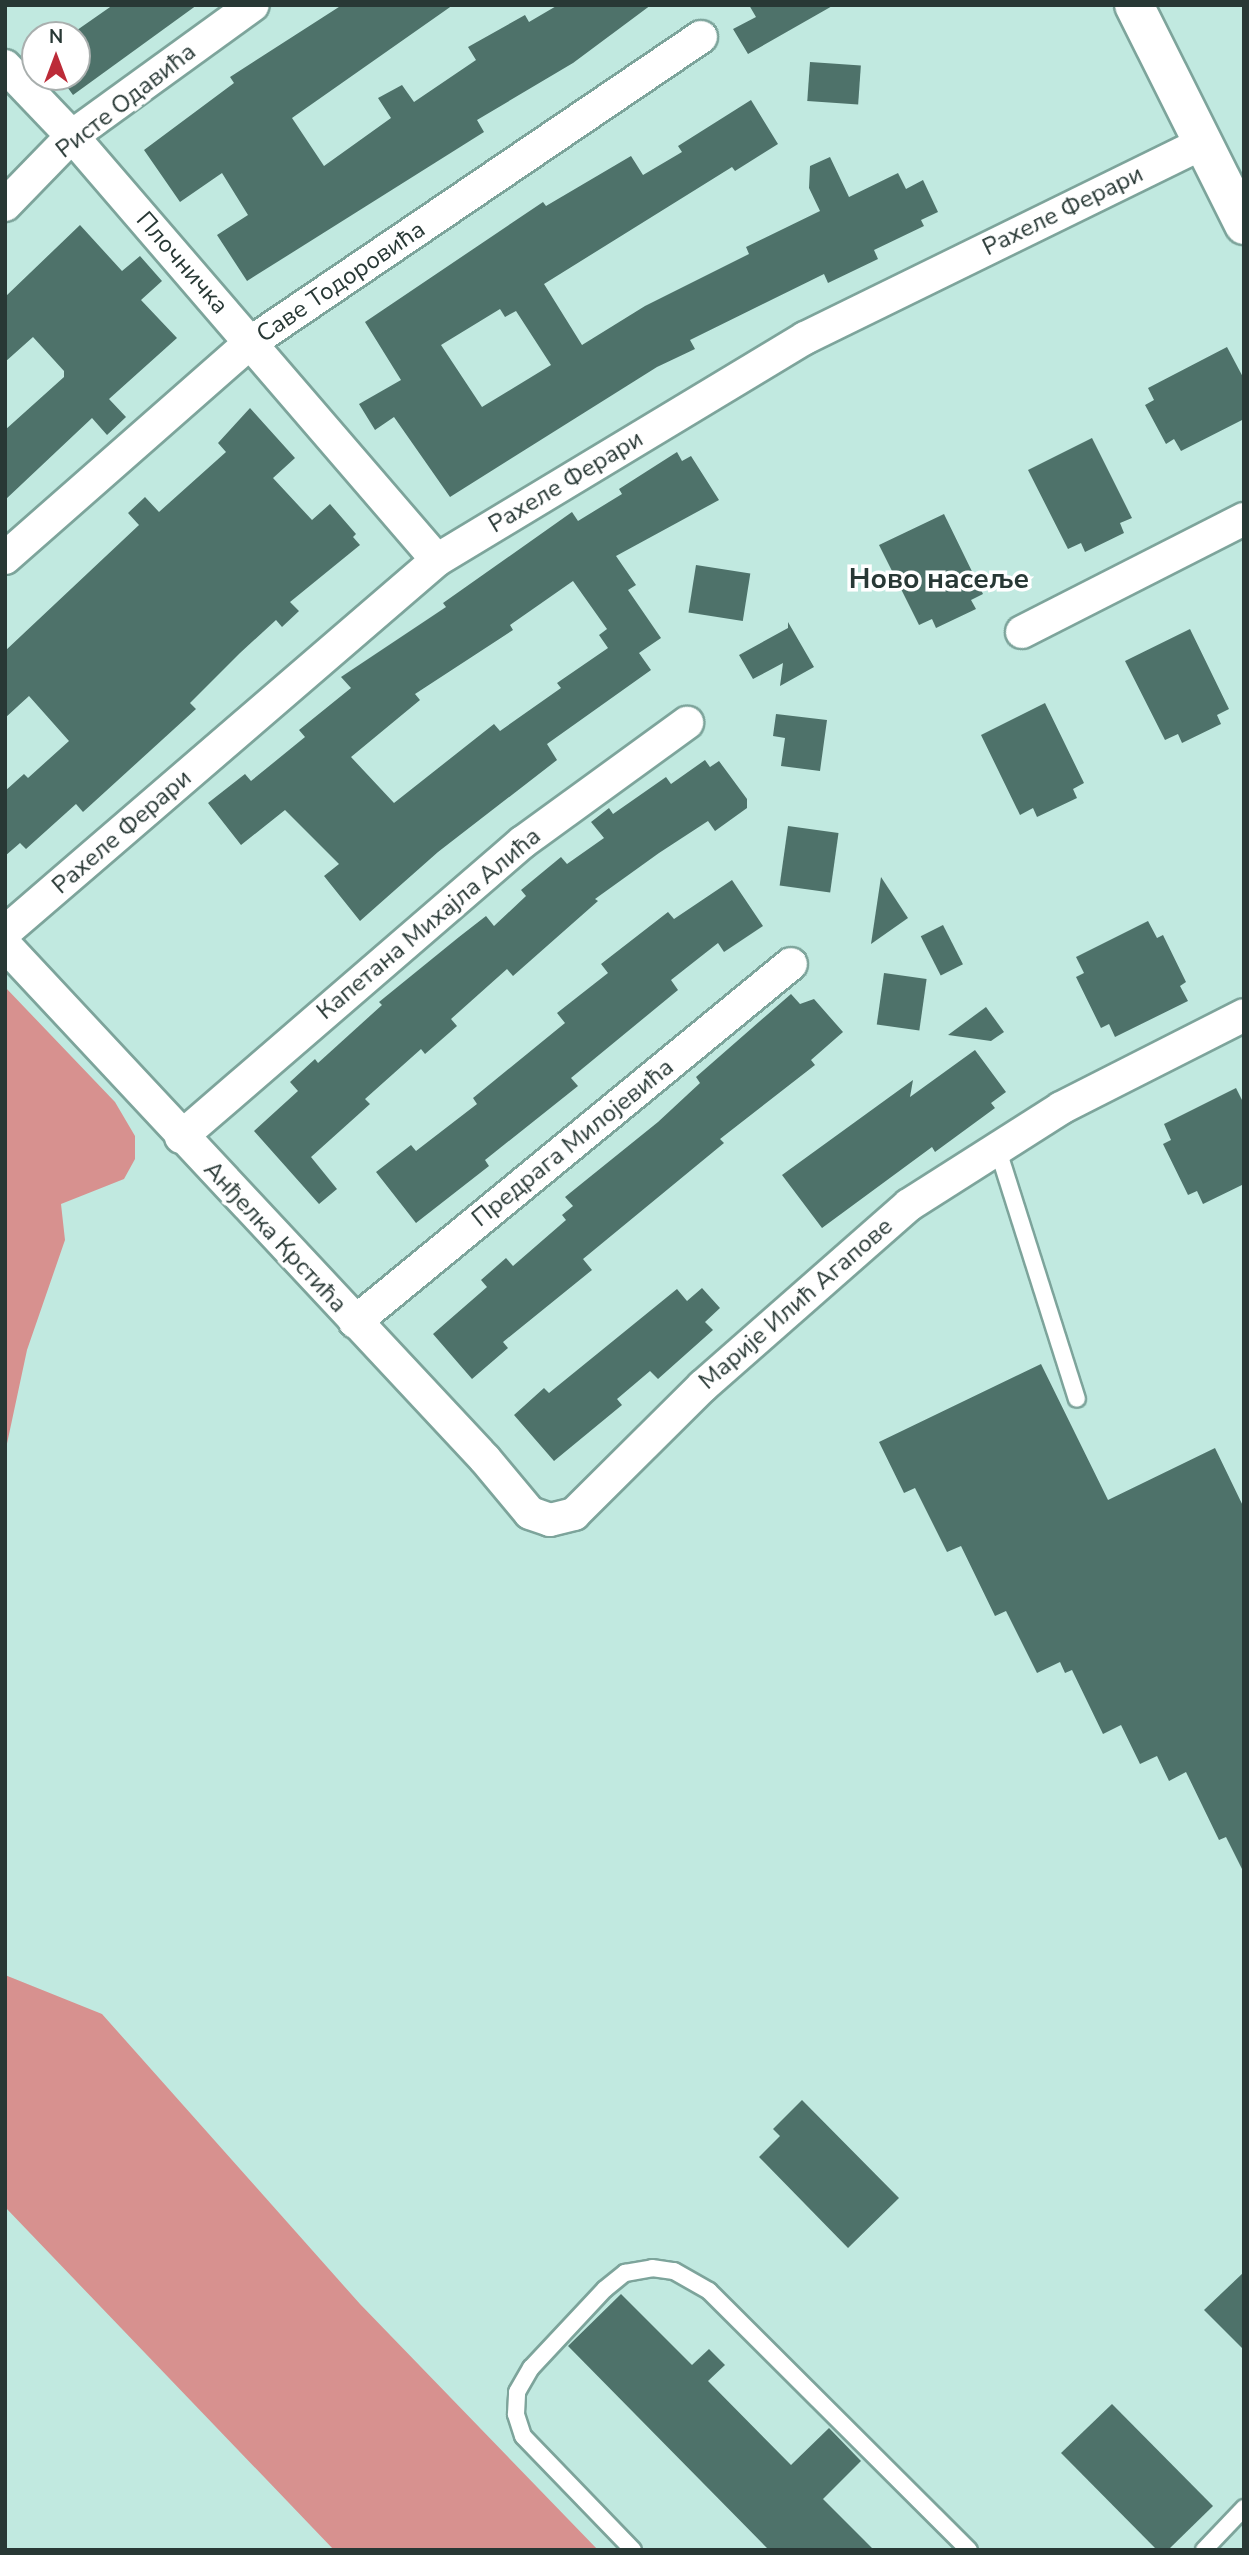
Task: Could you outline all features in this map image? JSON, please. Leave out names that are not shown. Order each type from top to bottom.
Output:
[{"type":"street","name":"Ристе Одавића","points":[[5,205],[72,136],[253,5]]},
{"type":"street","points":[[1134,5],[1201,144],[1244,225]]},
{"type":"street","name":"Саве Тодоровића","points":[[5,558],[250,343],[701,37]]},
{"type":"street","name":"Плочничка","points":[[5,66],[72,136],[437,560]]},
{"type":"street","name":"Рахеле Ферари","points":[[5,932],[437,560],[805,338],[1201,144]]},
{"type":"street","points":[[1021,632],[1244,519]]},
{"type":"street","name":"Капетана Михајла Алића","points":[[181,1137],[523,842],[687,723]]},
{"type":"street","name":"Анђелка Крстића","points":[[5,945],[181,1137],[485,1459],[530,1513],[550,1520]]},
{"type":"street","name":"Предрага Милојевића","points":[[355,1322],[791,964]]},
{"type":"street","name":"Марије Илић Агапове","points":[[550,1520],[574,1514],[703,1386],[909,1205],[1061,1108],[1244,1015]]},
{"type":"lane","points":[[997,1147],[1077,1399]]},
{"type":"lane","points":[[633,2550],[523,2436],[516,2414],[517,2392],[531,2368],[605,2289],[625,2273],[652,2268],[674,2271],[709,2291],[969,2550]]},
{"type":"lane","points":[[1204,2550],[1244,2508]]},
{"type":"shaded area","points":[[5,987],[115,1102],[135,1136],[135,1159],[124,1179],[61,1204],[65,1240],[27,1350],[5,1453]]},
{"type":"shaded area","points":[[5,1975],[102,2014],[360,2304],[598,2550],[334,2550],[5,2207]]},
{"type":"building","points":[[113,5],[197,5],[91,82],[90,21]]},
{"type":"building","points":[[342,5],[453,5],[292,118],[324,166],[391,118],[378,98],[402,85],[414,102],[476,60],[468,47],[525,15],[529,22],[558,5],[651,5],[573,63],[477,120],[484,132],[247,281],[217,235],[248,215],[222,173],[180,202],[144,150],[234,83],[230,77]]},
{"type":"building","points":[[749,5],[834,5],[748,54],[733,29],[756,17]]},
{"type":"building","points":[[810,62],[861,66],[858,104],[807,101]]},
{"type":"building","points":[[751,100],[778,144],[735,171],[732,167],[544,284],[582,345],[645,306],[749,254],[746,247],[820,211],[809,188],[810,166],[830,157],[849,197],[898,173],[906,189],[923,180],[938,212],[921,220],[924,226],[874,250],[878,259],[828,283],[824,274],[690,340],[695,349],[657,367],[450,497],[394,417],[375,430],[359,404],[401,380],[365,322],[543,202],[546,206],[631,156],[643,175],[682,152],[678,146]],"holes":[[[500,309],[505,317],[516,311],[551,365],[482,407],[441,345]]]},
{"type":"building","points":[[80,225],[122,271],[140,256],[162,281],[141,300],[177,338],[109,399],[126,417],[107,435],[92,418],[5,500],[5,430],[64,377],[64,371],[33,337],[5,362],[5,297]]},
{"type":"building","points":[[1227,347],[1244,379],[1244,419],[1181,451],[1174,439],[1166,444],[1145,405],[1154,400],[1148,388]]},
{"type":"building","points":[[250,408],[295,458],[273,478],[312,520],[330,504],[356,534],[353,537],[360,545],[290,602],[299,611],[282,627],[276,620],[240,653],[190,703],[196,709],[83,812],[76,804],[26,849],[20,843],[5,856],[5,791],[24,774],[28,778],[69,741],[29,696],[5,718],[5,651],[139,525],[128,513],[145,497],[159,512],[226,452],[218,443]]},
{"type":"building","points":[[1092,438],[1132,518],[1120,523],[1124,533],[1085,552],[1081,543],[1068,549],[1028,470]]},
{"type":"building","points":[[677,452],[682,461],[691,456],[719,500],[616,556],[636,585],[628,590],[661,638],[639,653],[651,670],[547,744],[557,760],[438,852],[360,921],[324,876],[339,864],[285,810],[241,845],[208,803],[245,774],[251,781],[305,737],[299,730],[351,688],[341,677],[446,607],[443,603],[572,512],[578,521],[622,494],[619,489]],"holes":[[[573,581],[607,629],[599,635],[608,648],[557,683],[561,688],[500,731],[494,724],[394,803],[351,757],[420,700],[415,694],[513,630],[510,625]]]},
{"type":"building","points":[[944,514],[983,594],[971,600],[976,609],[936,628],[932,619],[919,625],[879,545]]},
{"type":"building","points":[[696,565],[750,574],[743,621],[688,612]]},
{"type":"building","points":[[788,622],[814,667],[780,686],[783,663],[753,679],[739,655],[788,628]]},
{"type":"building","points":[[1190,629],[1229,709],[1217,715],[1221,724],[1182,743],[1178,734],[1165,740],[1125,661]]},
{"type":"building","points":[[1045,703],[1084,783],[1073,789],[1077,798],[1037,817],[1033,808],[1020,815],[981,735]]},
{"type":"building","points":[[776,714],[827,720],[820,771],[781,766],[785,738],[773,736]]},
{"type":"building","points":[[705,760],[710,767],[719,761],[747,799],[747,808],[715,831],[708,821],[659,853],[595,899],[598,901],[513,976],[507,969],[451,1019],[457,1026],[425,1054],[421,1049],[365,1099],[370,1104],[311,1157],[337,1189],[319,1204],[254,1131],[298,1091],[290,1082],[315,1059],[318,1063],[382,1005],[379,1002],[486,916],[494,926],[526,896],[521,890],[561,857],[567,864],[604,838],[591,822],[609,808],[613,814],[666,777],[671,784]]},
{"type":"building","points":[[788,826],[839,833],[830,893],[780,885]]},
{"type":"building","points":[[881,877],[908,918],[871,944]]},
{"type":"building","points":[[732,880],[763,926],[724,952],[718,943],[671,980],[678,990],[571,1078],[578,1086],[485,1160],[489,1166],[416,1223],[376,1172],[411,1145],[416,1151],[477,1104],[473,1098],[565,1023],[557,1013],[608,973],[601,964],[668,912],[674,919]]},
{"type":"building","points":[[1148,921],[1157,938],[1163,935],[1186,982],[1180,986],[1188,1001],[1115,1037],[1109,1024],[1101,1028],[1076,977],[1084,973],[1076,957]]},
{"type":"building","points":[[943,925],[963,964],[941,976],[921,936]]},
{"type":"building","points":[[884,973],[927,979],[919,1030],[877,1024]]},
{"type":"building","points":[[791,994],[800,1004],[814,999],[843,1032],[811,1060],[815,1065],[720,1139],[724,1143],[583,1259],[592,1270],[503,1342],[508,1348],[472,1379],[433,1334],[487,1287],[481,1280],[506,1258],[513,1266],[566,1220],[562,1215],[573,1206],[565,1197],[658,1122],[700,1083],[696,1077]]},
{"type":"building","points":[[986,1007],[1004,1032],[991,1041],[948,1035]]},
{"type":"building","points":[[975,1050],[1006,1092],[991,1103],[995,1108],[935,1152],[932,1147],[822,1228],[782,1175],[913,1080],[910,1097]]},
{"type":"building","points":[[1236,1088],[1244,1104],[1244,1184],[1203,1204],[1197,1191],[1188,1195],[1163,1144],[1171,1140],[1164,1124]]},
{"type":"building","points":[[702,1288],[720,1308],[705,1322],[713,1330],[658,1379],[650,1371],[617,1399],[622,1405],[554,1461],[514,1415],[544,1388],[549,1393],[677,1289],[687,1301]]},
{"type":"building","points":[[1041,1364],[1108,1500],[1215,1448],[1244,1508],[1244,1873],[1226,1837],[1219,1840],[1186,1772],[1169,1781],[1157,1756],[1140,1764],[1121,1725],[1103,1734],[1072,1670],[1065,1673],[1060,1662],[1037,1673],[1006,1611],[995,1616],[961,1546],[947,1552],[915,1488],[904,1493],[879,1442]]},
{"type":"building","points":[[802,2100],[899,2198],[848,2248],[759,2157],[780,2136],[773,2129]]},
{"type":"building","points":[[1244,2272],[1244,2350],[1204,2310]]},
{"type":"building","points":[[621,2294],[692,2365],[709,2349],[725,2365],[708,2381],[791,2465],[829,2428],[861,2461],[823,2499],[874,2550],[769,2550],[568,2346]]},
{"type":"building","points":[[1112,2404],[1213,2506],[1168,2550],[1157,2550],[1061,2453]]},
{"type":"district","name":"Ново насеље","points":[[939,579]]}]
